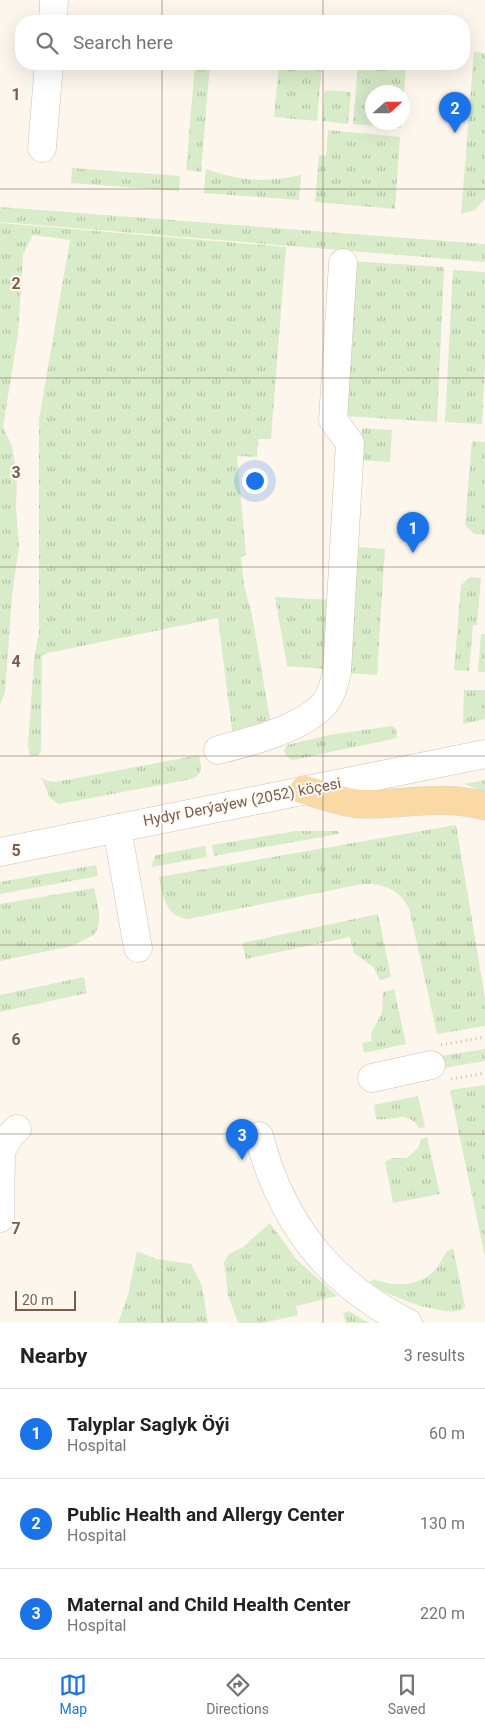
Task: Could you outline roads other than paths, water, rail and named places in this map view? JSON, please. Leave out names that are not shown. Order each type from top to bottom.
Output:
[{"type":"main road","points":[[304,790],[359,804],[453,801],[470,802],[485,806]]},
{"type":"street","points":[[53,15],[54,0]]},
{"type":"street","points":[[42,148],[48,70]]},
{"type":"street","points":[[218,750],[265,737],[306,718],[326,702],[334,684],[337,672],[350,444],[333,420],[343,263]]},
{"type":"street","name":"Hydyr Derýaýew (2052) köçesi","points":[[0,852],[485,754]]},
{"type":"street","points":[[116,828],[138,948]]},
{"type":"street","points":[[372,1078],[439,1063]]},
{"type":"street","points":[[0,1218],[1,1150],[8,1138],[17,1129]]},
{"type":"street","points":[[259,1136],[268,1168],[279,1196],[308,1242],[348,1284],[374,1303],[408,1323]]},
{"type":"place","name":"Public Health and Allergy Center","points":[[455,133]]},
{"type":"place","name":"Talyplar Saglyk Öýi","points":[[413,553]]},
{"type":"place","name":"Maternal and Child Health Center","points":[[242,1160]]}]
